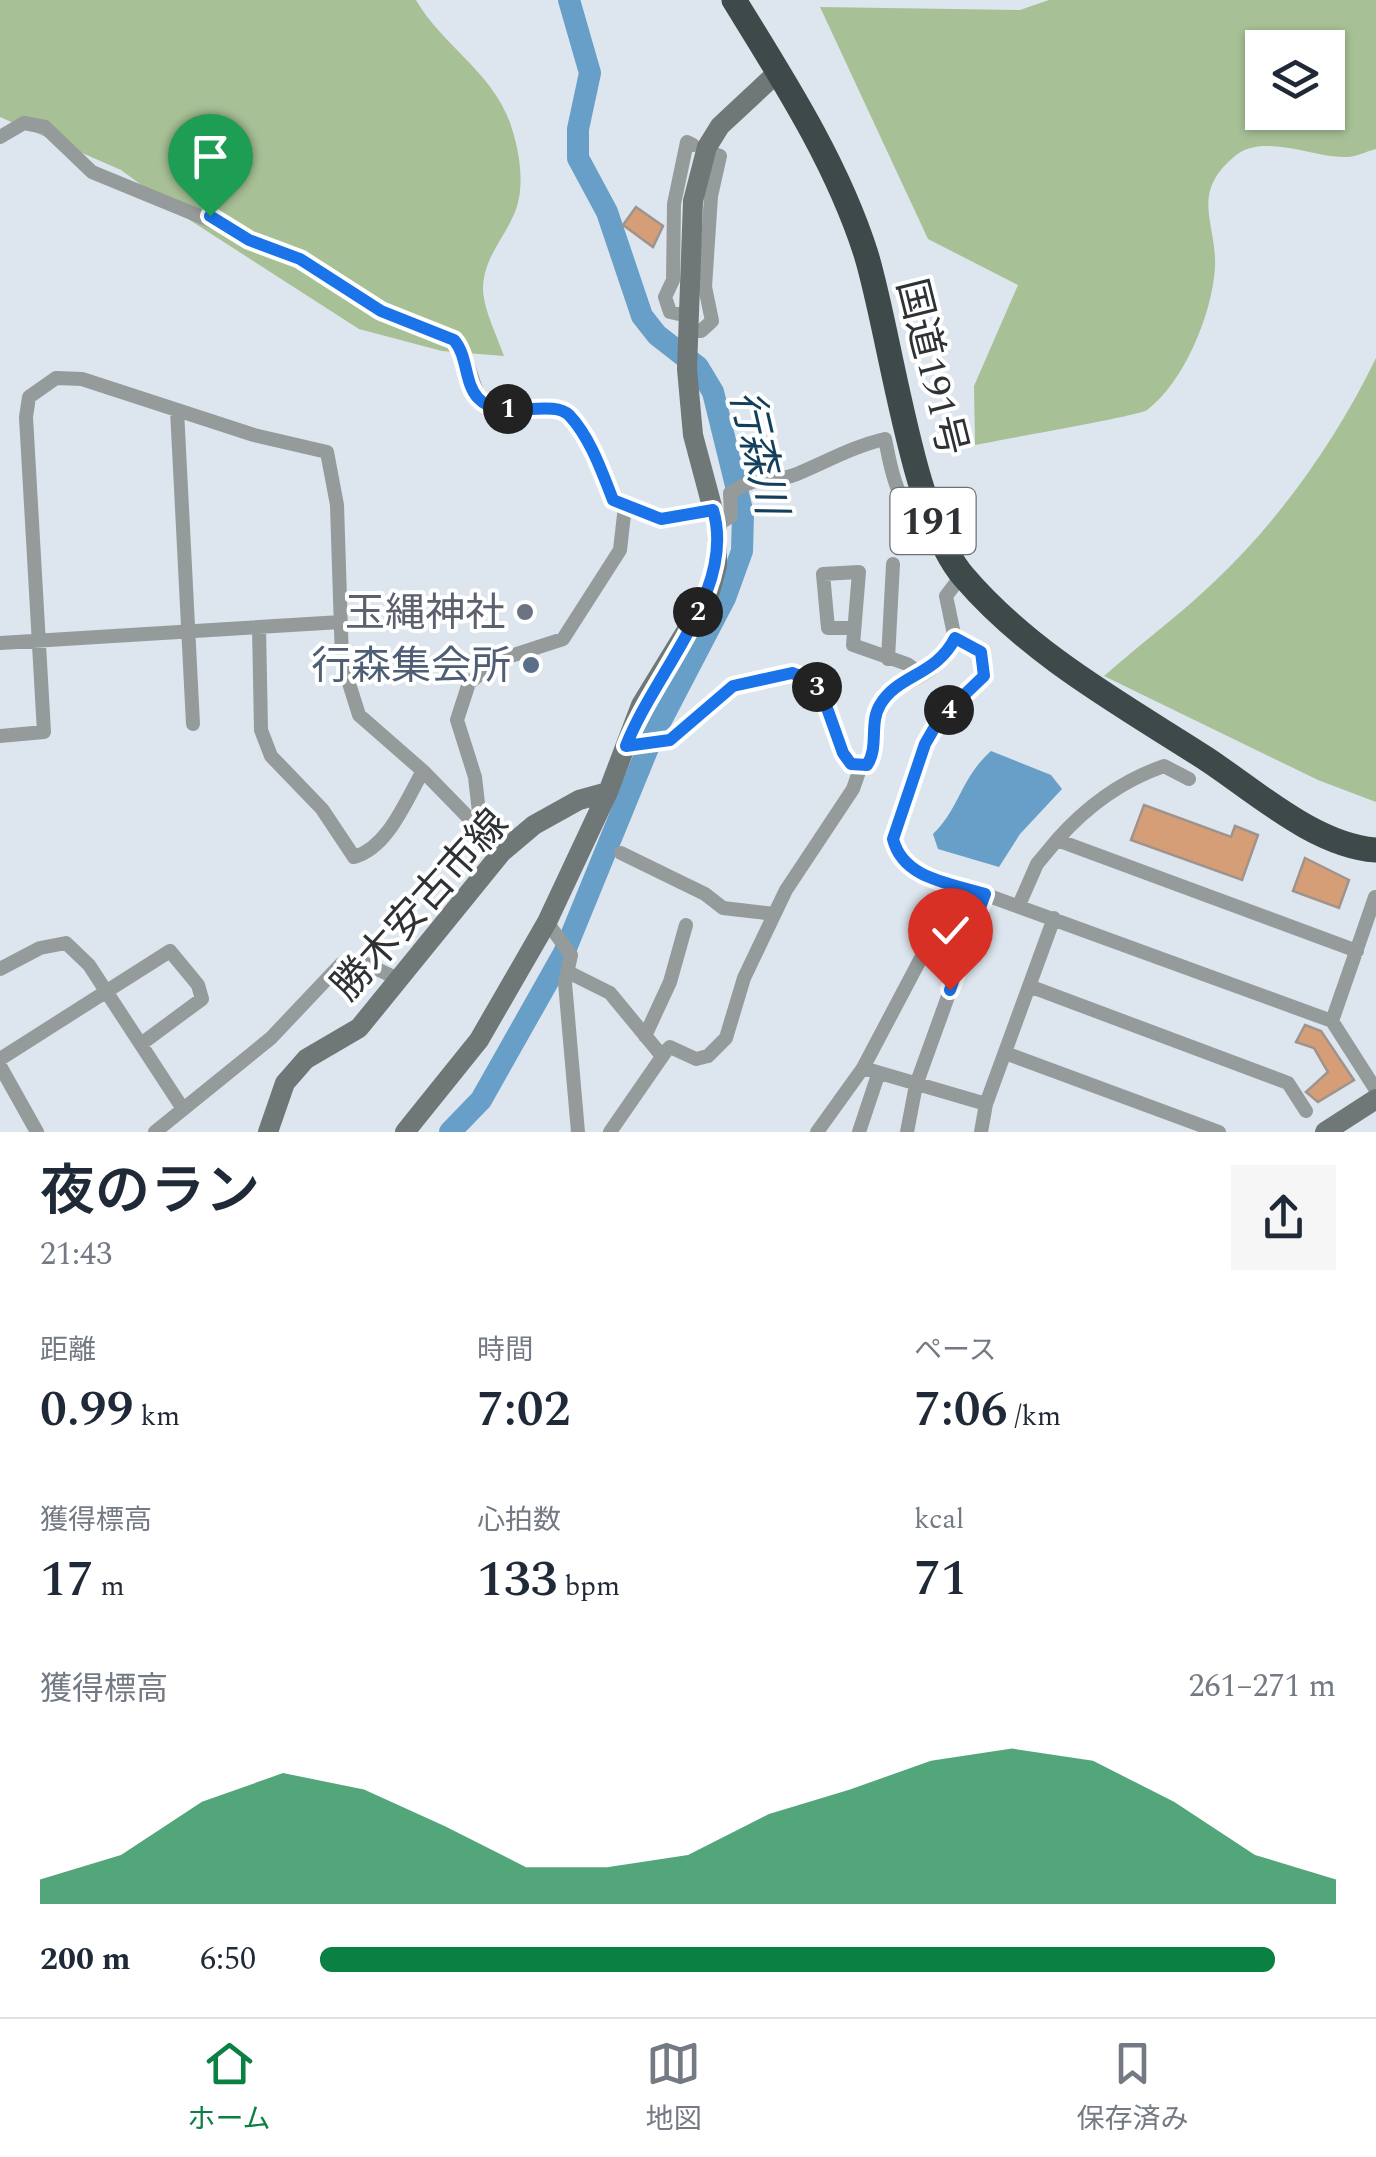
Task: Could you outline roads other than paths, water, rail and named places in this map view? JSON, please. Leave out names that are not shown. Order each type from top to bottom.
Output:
[{"type":"highway","name":"国道191号","points":[[734,0],[821,146],[865,253],[932,520],[962,576],[1050,658],[1307,825],[1360,849],[1376,850]]},
{"type":"main road","points":[[405,1132],[479,1040],[553,928],[641,706],[710,592],[716,566],[715,518],[693,435],[687,369],[693,202],[706,147],[720,126],[778,72]]},
{"type":"main road","name":"勝木安古市線","points":[[268,1132],[285,1083],[306,1059],[359,1028],[502,852],[534,825],[580,800],[608,792]]},
{"type":"main road","points":[[1325,1132],[1376,1099]]},
{"type":"street","points":[[0,137],[24,123],[45,127],[92,172],[282,250],[381,311],[454,340],[463,350],[479,399],[526,412],[554,408],[569,416],[598,459],[613,500],[626,506],[661,519],[731,516],[730,493],[749,481],[794,476],[831,456],[885,439],[895,484],[904,500],[921,518],[932,520]]},
{"type":"street","points":[[693,144],[687,142],[677,175],[673,280],[666,297],[670,312],[701,332],[712,321],[705,287],[711,196],[720,156],[714,154]]},
{"type":"street","points":[[0,736],[44,732],[26,418],[30,397],[56,378],[82,379],[254,436],[328,452],[336,505],[347,688],[358,715],[424,770],[502,852]]},
{"type":"street","points":[[178,410],[193,724]]},
{"type":"street","points":[[481,833],[475,776],[457,720],[469,683],[498,660],[563,639],[620,550],[626,506]]},
{"type":"street","points":[[888,659],[893,564]]},
{"type":"street","points":[[854,628],[828,628],[823,574],[859,572],[854,645],[921,674]]},
{"type":"street","points":[[610,1132],[670,1047],[696,1059],[708,1056],[726,1038],[744,978],[774,914],[853,789],[861,766],[872,759],[874,721],[880,704],[893,690],[948,653],[955,638],[946,596],[962,576]]},
{"type":"street","points":[[0,642],[341,622]]},
{"type":"street","points":[[259,627],[261,730],[271,756],[322,809],[354,857],[367,854],[382,838],[424,770]]},
{"type":"street","points":[[955,638],[981,652],[984,676],[940,718],[925,744],[893,839],[897,855],[907,866],[1332,1020],[1376,1090]]},
{"type":"street","points":[[626,746],[670,740],[733,686],[792,673],[811,680],[822,694],[843,753],[851,764],[861,766]]},
{"type":"street","points":[[1019,905],[1037,864],[1074,820],[1135,776],[1164,766],[1188,778]]},
{"type":"street","points":[[1057,840],[1356,951]]},
{"type":"street","points":[[621,853],[705,894],[723,908],[774,914]]},
{"type":"street","points":[[817,1132],[863,1068],[959,886]]},
{"type":"street","points":[[907,1132],[916,1085],[985,894]]},
{"type":"street","points":[[1332,1020],[1375,897]]},
{"type":"street","points":[[981,1132],[986,1104],[1054,918]]},
{"type":"street","points":[[645,1036],[670,982],[686,926]]},
{"type":"street","points":[[553,928],[570,953],[578,1132]]},
{"type":"street","points":[[0,969],[40,948],[66,943],[106,989],[184,1109]]},
{"type":"street","points":[[37,1132],[0,1062],[106,989],[170,951],[198,984],[202,998],[142,1044]]},
{"type":"street","points":[[155,1132],[271,1038],[341,964],[358,960],[396,978]]},
{"type":"street","points":[[568,972],[610,993],[662,1056]]},
{"type":"street","points":[[1030,986],[1288,1083],[1306,1111]]},
{"type":"street","points":[[1005,1053],[1219,1132]]},
{"type":"street","points":[[863,1068],[986,1104]]},
{"type":"street","points":[[858,1132],[878,1075]]},
{"type":"water","points":[[991,751],[1051,775],[1062,789],[1020,834],[999,867],[938,849],[933,834]]},
{"type":"waterway","name":"行森川","points":[[450,1132],[481,1100],[564,953],[652,738],[725,598],[742,551],[743,514],[713,392],[698,367],[657,335],[642,316],[607,212],[578,158],[578,129],[590,73],[569,0]]},
{"type":"place","name":"玉縄神社","points":[[525,612]]},
{"type":"place","name":"行森集会所","points":[[531,665]]}]
